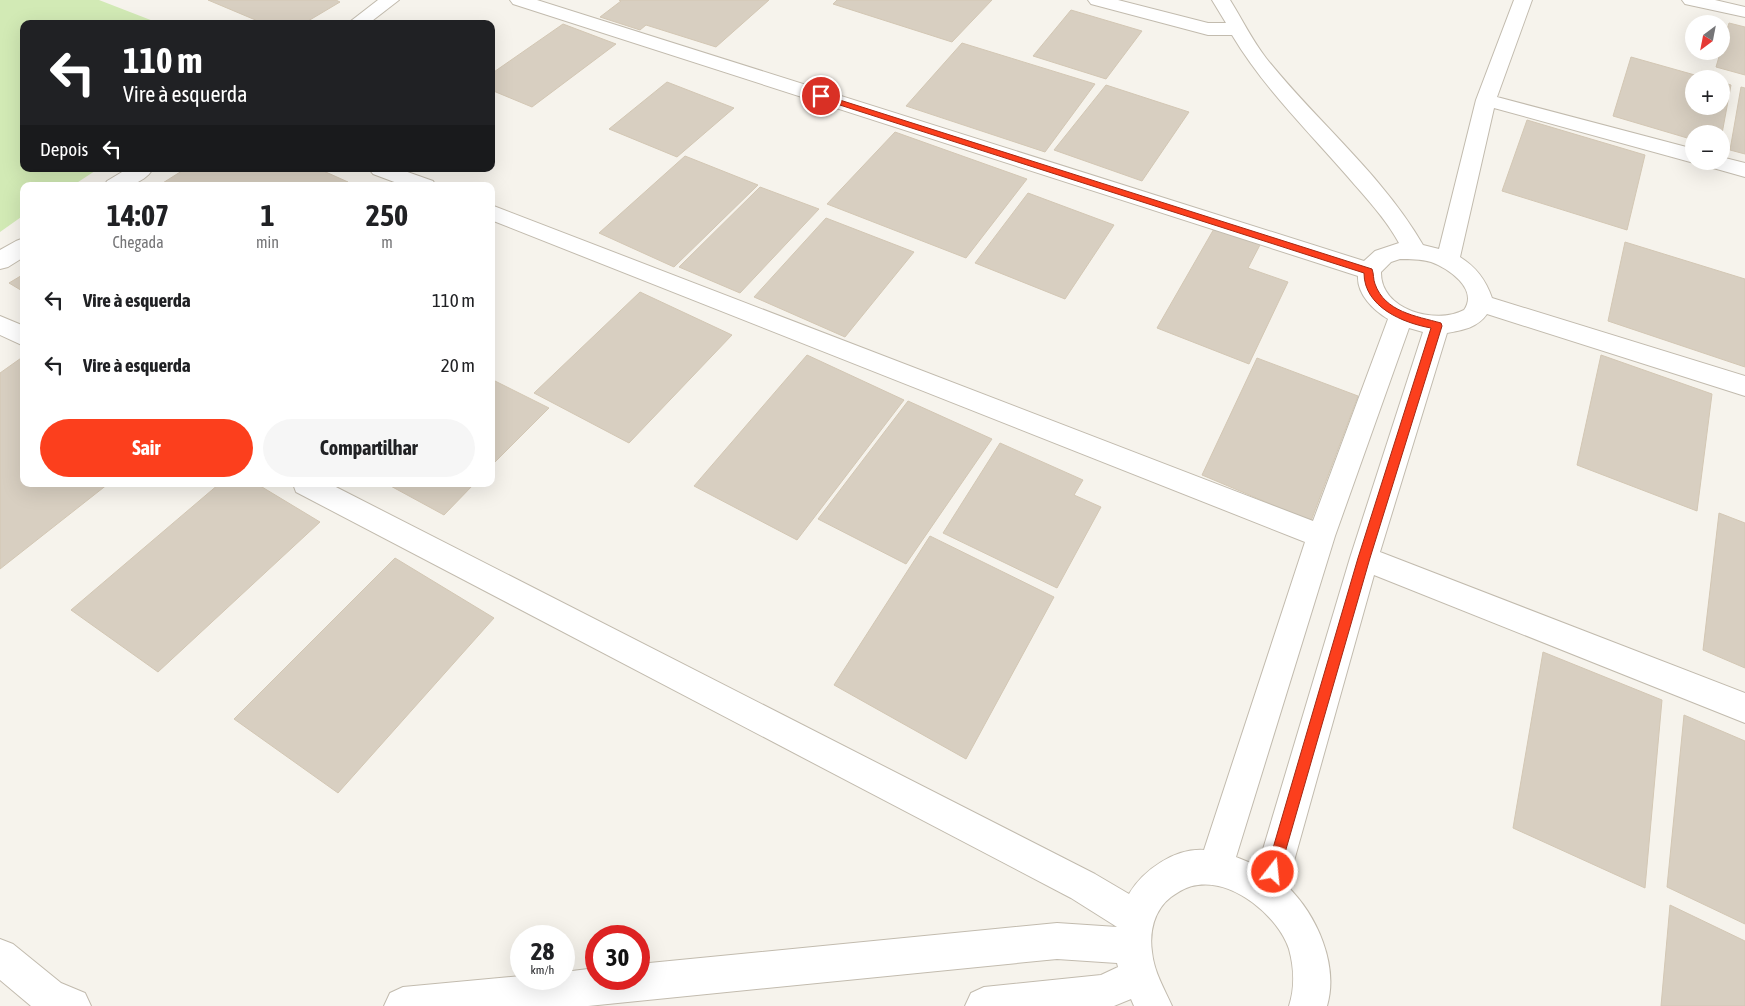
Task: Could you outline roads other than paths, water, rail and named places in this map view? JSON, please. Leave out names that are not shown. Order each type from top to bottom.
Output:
[{"type":"street","points":[[362,20],[390,0]]},
{"type":"street","points":[[519,0],[1369,271]]},
{"type":"street","points":[[1097,0],[1208,29],[1239,29]]},
{"type":"street","points":[[1221,0],[1257,60],[1375,194],[1403,230],[1415,251]]},
{"type":"street","points":[[1448,260],[1486,100],[1523,0]]},
{"type":"street","points":[[1691,0],[1745,12]]},
{"type":"street","points":[[1486,100],[1685,154]]},
{"type":"street","points":[[1730,166],[1745,170]]},
{"type":"street","points":[[121,182],[137,172]]},
{"type":"street","points":[[388,172],[414,182]]},
{"type":"street","points":[[495,214],[1321,536]]},
{"type":"street","points":[[0,261],[20,248]]},
{"type":"street","points":[[1398,251],[1415,251],[1432,254],[1448,260],[1463,270],[1473,280],[1480,292],[1480,303],[1477,312],[1468,320],[1437,326],[1419,322],[1401,316],[1386,306],[1375,294],[1369,282],[1369,271],[1374,262],[1385,255],[1398,251]]},
{"type":"street","points":[[1480,303],[1745,386]]},
{"type":"street","points":[[1216,867],[1321,536],[1401,316]]},
{"type":"street","points":[[0,325],[20,335]]},
{"type":"street","points":[[1268,891],[1364,558],[1437,326]]},
{"type":"street","points":[[312,487],[1083,886],[1140,962]]},
{"type":"street","points":[[1364,558],[1745,708]]},
{"type":"street","points":[[984,1006],[1101,993],[1140,962],[1148,894],[1166,877],[1190,868],[1216,867],[1242,875],[1268,891],[1289,914],[1304,940],[1312,970],[1315,1003]]},
{"type":"street","points":[[403,1006],[1057,941],[1140,962]]},
{"type":"street","points":[[0,957],[48,996],[72,1006]]}]
